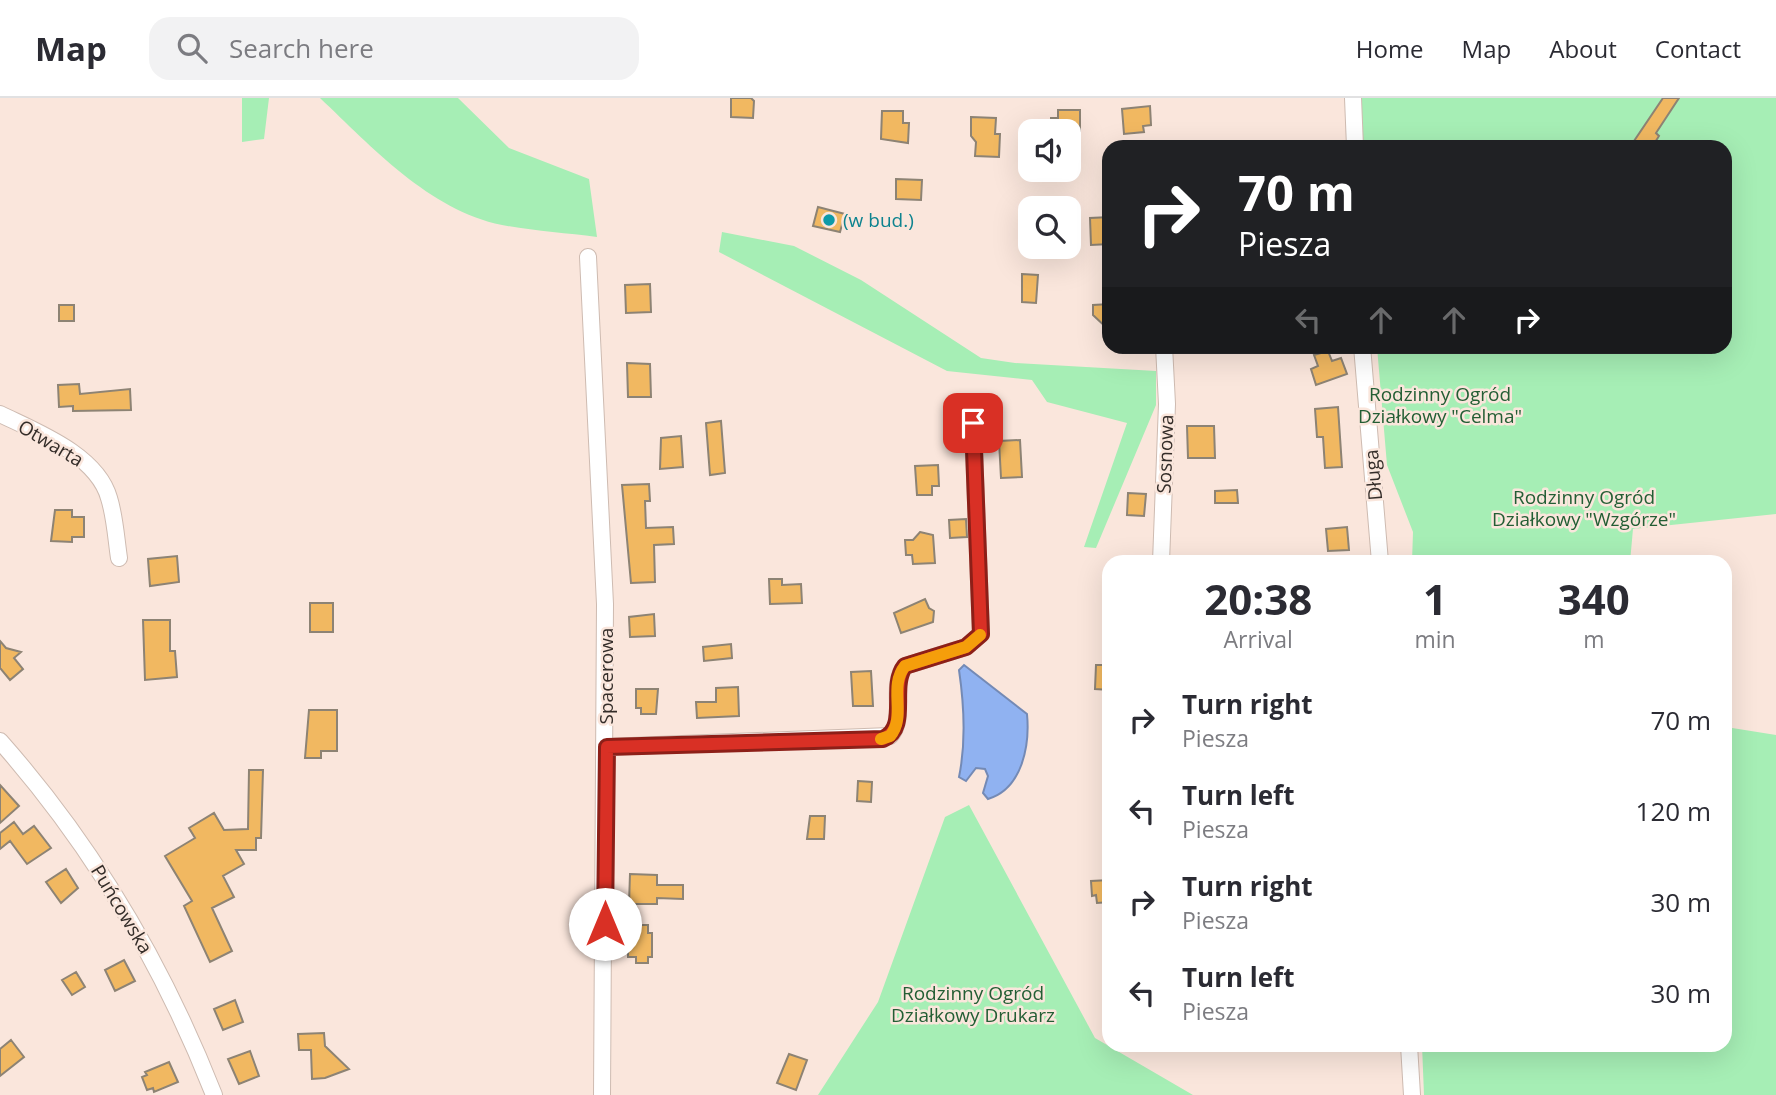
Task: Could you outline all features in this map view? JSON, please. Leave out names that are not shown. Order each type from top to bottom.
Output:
[{"type":"street","points":[[1353,98],[1355,140]]},
{"type":"street","name":"Spacerowa","points":[[588,257],[605,604],[607,747],[602,1095]]},
{"type":"street","name":"Sosnowa","points":[[1161,555],[1167,404],[1164,354]]},
{"type":"street","name":"Długa","points":[[1363,354],[1379,555]]},
{"type":"street","name":"Otwarta","points":[[0,414],[46,436],[91,468],[109,496],[119,558]]},
{"type":"street","points":[[607,747],[890,736],[897,725],[897,684],[905,666],[966,647],[981,634],[973,423]]},
{"type":"street","name":"Puńcowska","points":[[0,741],[74,832],[141,935],[214,1095]]},
{"type":"street","points":[[1409,1052],[1412,1095]]},
{"type":"green space","points":[[242,98],[269,98],[264,139],[242,142]]},
{"type":"green space","points":[[320,98],[458,98],[509,148],[589,179],[597,237],[502,225],[450,206],[381,156]]},
{"type":"green space","name":"Rodzinny Ogród Działkowy \"Celma\"","points":[[1359,98],[1776,98],[1776,514],[1633,529],[1631,555],[1412,555],[1413,532],[1387,465],[1378,354],[1732,354],[1732,140],[1362,140]]},
{"type":"green space","points":[[722,232],[794,246],[861,280],[981,358],[1015,363],[1156,371],[1156,405],[1096,548],[1084,547],[1127,423],[1047,402],[1032,380],[947,371],[719,252]]},
{"type":"green space","points":[[1732,728],[1776,735],[1776,1095],[1424,1095],[1422,1052],[1732,1052]]},
{"type":"green space","name":"Rodzinny Ogród Działkowy Drukarz","points":[[969,805],[1095,1038],[1102,1042],[1102,1052],[1119,1052],[1193,1095],[818,1095],[878,1002],[945,817]]},
{"type":"water","points":[[964,665],[1027,714],[1025,752],[1016,776],[1000,794],[988,799],[983,793],[988,776],[985,769],[976,768],[966,781],[959,777],[964,723],[959,670]]},
{"type":"building","points":[[731,98],[751,98],[754,101],[753,118],[731,117]]},
{"type":"building","points":[[1663,98],[1679,98],[1656,133],[1659,136],[1656,140],[1635,140]]},
{"type":"building","points":[[1150,106],[1151,125],[1143,126],[1144,132],[1124,134],[1122,109]]},
{"type":"building","points":[[1058,110],[1080,110],[1080,119],[1051,119],[1058,118]]},
{"type":"building","points":[[882,111],[903,111],[903,123],[909,123],[908,143],[881,139]]},
{"type":"building","points":[[971,117],[996,118],[995,134],[1000,134],[999,157],[975,156],[976,142],[971,136]]},
{"type":"building","points":[[896,179],[922,180],[921,200],[896,199]]},
{"type":"building","name":"(w bud.)","points":[[818,207],[845,214],[840,232],[813,226]]},
{"type":"building","points":[[1102,217],[1102,244],[1091,245],[1090,218]]},
{"type":"building","points":[[1022,274],[1038,275],[1036,303],[1022,302]]},
{"type":"building","points":[[650,284],[651,312],[626,313],[625,285]]},
{"type":"building","points":[[1102,304],[1102,323],[1093,315],[1093,305]]},
{"type":"building","points":[[59,305],[74,305],[74,321],[59,321]]},
{"type":"building","points":[[1329,354],[1332,361],[1341,358],[1347,374],[1316,385],[1311,369],[1318,366],[1314,355]]},
{"type":"building","points":[[627,363],[650,364],[651,397],[628,397]]},
{"type":"building","points":[[79,384],[80,394],[130,389],[131,410],[73,411],[73,406],[59,407],[58,385]]},
{"type":"building","points":[[1338,407],[1342,467],[1325,468],[1323,437],[1317,437],[1315,409]]},
{"type":"building","points":[[721,421],[725,473],[710,475],[706,423]]},
{"type":"building","points":[[1187,426],[1214,426],[1215,458],[1188,458]]},
{"type":"building","points":[[681,436],[683,467],[660,469],[661,438]]},
{"type":"building","points":[[1020,440],[1022,477],[1001,478],[999,441]]},
{"type":"building","points":[[938,465],[939,486],[932,486],[932,495],[917,495],[915,466]]},
{"type":"building","points":[[649,484],[650,501],[645,501],[646,528],[673,527],[674,544],[654,545],[655,582],[631,583],[622,485]]},
{"type":"building","points":[[1237,490],[1238,503],[1215,503],[1215,491]]},
{"type":"building","points":[[1128,493],[1146,494],[1144,516],[1127,515]]},
{"type":"building","points":[[55,510],[72,510],[72,517],[84,517],[84,537],[72,537],[72,542],[51,541]]},
{"type":"building","points":[[966,519],[967,537],[950,538],[949,520]]},
{"type":"building","points":[[1347,527],[1349,550],[1328,551],[1326,529]]},
{"type":"building","points":[[920,532],[933,535],[935,563],[913,564],[912,555],[906,555],[905,540],[913,540]]},
{"type":"building","points":[[177,556],[179,582],[150,586],[148,559]]},
{"type":"building","points":[[769,579],[782,579],[782,585],[801,584],[802,603],[770,604]]},
{"type":"building","points":[[925,599],[929,608],[934,611],[933,622],[901,633],[894,613]]},
{"type":"building","points":[[310,603],[333,603],[333,632],[310,632]]},
{"type":"building","points":[[654,614],[655,636],[630,637],[629,617]]},
{"type":"building","points":[[143,620],[170,620],[170,651],[175,651],[177,677],[145,680]]},
{"type":"building","points":[[0,641],[6,648],[21,652],[14,658],[23,669],[10,680],[0,668]]},
{"type":"building","points":[[731,644],[732,658],[704,661],[703,647]]},
{"type":"building","points":[[1096,665],[1102,665],[1102,689],[1095,689]]},
{"type":"building","points":[[871,671],[873,706],[853,706],[851,672]]},
{"type":"building","points":[[738,687],[739,716],[697,718],[696,702],[716,702],[716,688]]},
{"type":"building","points":[[636,689],[658,689],[656,714],[641,714],[641,708],[636,708]]},
{"type":"building","points":[[309,710],[337,710],[337,751],[321,751],[321,758],[305,758]]},
{"type":"building","points":[[249,770],[263,770],[261,838],[256,838],[256,850],[236,850],[244,864],[223,876],[234,897],[212,908],[232,951],[210,962],[184,906],[192,901],[165,856],[195,838],[189,828],[214,813],[224,830],[248,829]]},
{"type":"building","points":[[858,781],[872,782],[871,802],[857,801]]},
{"type":"building","points":[[0,785],[19,806],[0,823]]},
{"type":"building","points":[[810,816],[825,816],[824,839],[807,839]]},
{"type":"building","points":[[14,822],[23,834],[34,826],[51,848],[27,864],[10,841],[0,849],[0,833]]},
{"type":"building","points":[[66,869],[78,888],[61,903],[46,882]]},
{"type":"building","points":[[630,874],[657,875],[657,885],[683,885],[683,899],[657,898],[657,904],[629,904]]},
{"type":"building","points":[[1102,880],[1102,903],[1097,903],[1096,895],[1092,896],[1091,881]]},
{"type":"building","points":[[636,925],[648,925],[648,933],[652,933],[652,957],[648,957],[648,963],[636,963],[636,957],[628,957],[628,933],[636,933]]},
{"type":"building","points":[[124,960],[135,981],[115,991],[105,970]]},
{"type":"building","points":[[76,972],[85,987],[72,995],[62,980]]},
{"type":"building","points":[[235,1000],[243,1022],[223,1030],[214,1009]]},
{"type":"building","points":[[324,1033],[325,1046],[349,1069],[325,1078],[312,1079],[311,1050],[299,1050],[298,1034]]},
{"type":"building","points":[[11,1040],[24,1057],[0,1076],[0,1049]]},
{"type":"building","points":[[250,1051],[259,1076],[239,1084],[228,1059]]},
{"type":"building","points":[[789,1054],[807,1060],[796,1090],[777,1083]]},
{"type":"building","points":[[169,1062],[178,1082],[154,1092],[153,1088],[147,1090],[142,1077],[147,1075],[145,1072]]},
{"type":"slow traffic","points":[[881,739],[890,736],[897,725],[897,684],[905,666],[966,647],[980,635]]},
{"type":"place","name":"(w bud.)","points":[[829,220]]},
{"type":"route","points":[[605,924],[607,747],[883,739],[890,736],[897,725],[897,684],[905,666],[966,647],[981,634],[973,423]]},
{"type":"park label","name":"Rodzinny Ogród Działkowy \"Wzgórze\"","points":[[1584,508]]}]
